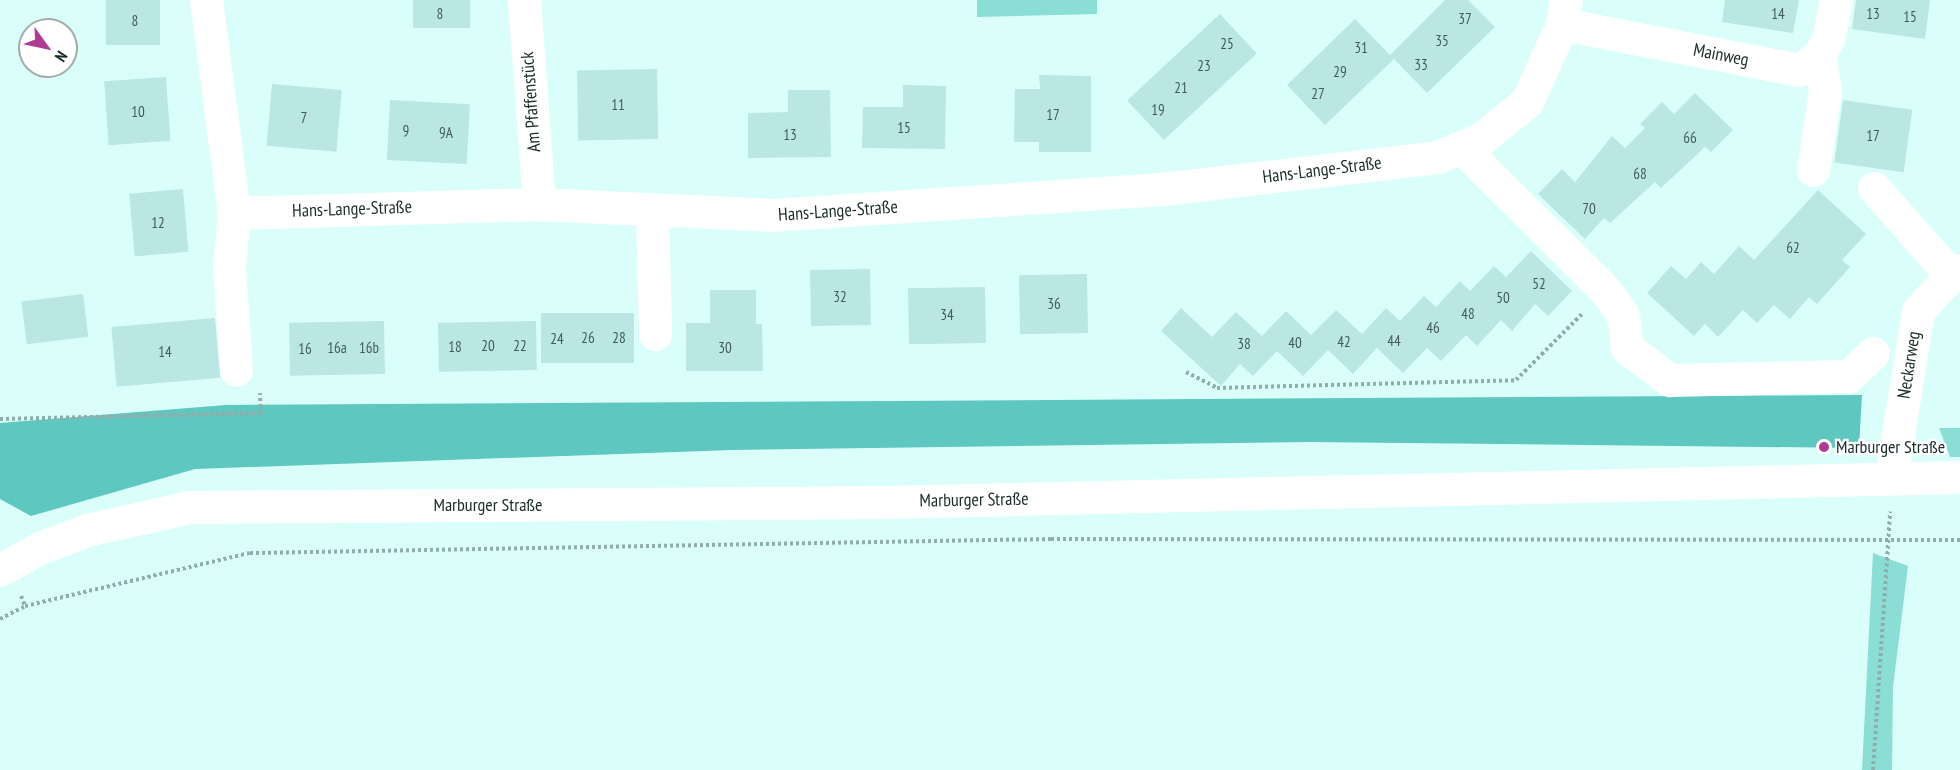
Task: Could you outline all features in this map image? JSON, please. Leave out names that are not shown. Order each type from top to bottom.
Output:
[{"type":"street","points":[[206,0],[234,213],[229,267],[248,380]]},
{"type":"street","name":"Am Pfaffenstück","points":[[524,0],[539,204]]},
{"type":"street","points":[[1813,170],[1825,92],[1819,56],[1829,36],[1836,0]]},
{"type":"street","name":"Hans-Lange-Straße","points":[[234,213],[539,204],[772,215],[1162,189],[1438,157],[1482,138],[1527,102],[1564,12]]},
{"type":"street","name":"Mainweg","points":[[1564,12],[1799,70],[1819,56]]},
{"type":"street","points":[[1461,147],[1605,290],[1623,315],[1627,348],[1670,380],[1849,376],[1873,353]]},
{"type":"street","points":[[1874,188],[1956,272]]},
{"type":"street","points":[[652,210],[655,334]]},
{"type":"street","name":"Neckarweg","points":[[1891,478],[1918,311],[1956,272]]},
{"type":"street","name":"Marburger Straße","points":[[4,568],[87,530],[190,507],[887,502],[1960,477]]},
{"type":"path","points":[[1186,372],[1217,388],[1516,380],[1605,290]]},
{"type":"path","points":[[0,419],[261,413],[248,380]]},
{"type":"path","points":[[0,619],[25,606],[250,553],[1051,539],[1960,540]]},
{"type":"path","points":[[1873,770],[1890,540]]},
{"type":"path","points":[[4,568],[25,606]]},
{"type":"shaded area","points":[[977,0],[1097,0],[1097,14],[977,17]]},
{"type":"shaded area","points":[[1862,395],[1859,448],[1310,442],[732,450],[195,469],[31,516],[0,499],[0,423],[226,405]]},
{"type":"shaded area","points":[[1939,428],[1960,428],[1960,457],[1950,457]]},
{"type":"shaded area","points":[[1873,553],[1908,566],[1893,687],[1892,770],[1862,770]]},
{"type":"building","points":[[106,0],[160,0],[160,45],[106,45]]},
{"type":"building","points":[[413,0],[470,0],[470,28],[413,28]]},
{"type":"building","points":[[1445,0],[1468,0],[1495,27],[1427,93],[1394,59],[1325,125],[1287,85],[1355,19],[1390,55]]},
{"type":"building","points":[[1725,0],[1799,0],[1793,33],[1722,22]]},
{"type":"building","points":[[1856,0],[1930,0],[1925,39],[1852,29]]},
{"type":"building","points":[[1220,14],[1257,53],[1164,140],[1127,101]]},
{"type":"building","points":[[657,69],[658,139],[578,140],[577,70]]},
{"type":"building","points":[[1039,75],[1091,76],[1091,152],[1039,152],[1039,142],[1014,142],[1015,89],[1040,89]]},
{"type":"building","points":[[166,77],[170,141],[109,145],[104,81]]},
{"type":"building","points":[[272,84],[342,90],[336,152],[267,146]]},
{"type":"building","points":[[903,85],[946,86],[945,149],[862,148],[863,107],[903,107]]},
{"type":"building","points":[[788,90],[830,90],[831,157],[748,158],[748,113],[788,112]]},
{"type":"building","points":[[1695,93],[1733,130],[1711,152],[1705,147],[1661,188],[1655,182],[1610,223],[1604,218],[1585,239],[1538,194],[1562,169],[1575,182],[1612,136],[1625,148],[1645,128],[1640,124],[1662,102],[1674,114]]},
{"type":"building","points":[[390,100],[470,104],[467,164],[387,160]]},
{"type":"building","points":[[1843,100],[1912,110],[1904,172],[1834,162]]},
{"type":"building","points":[[183,189],[188,252],[135,256],[129,194]]},
{"type":"building","points":[[1818,190],[1866,234],[1842,260],[1850,267],[1817,304],[1809,297],[1790,319],[1774,305],[1757,323],[1743,310],[1718,337],[1705,324],[1694,336],[1647,293],[1671,266],[1686,279],[1701,262],[1714,274],[1739,246],[1754,260]]},
{"type":"building","points":[[1531,251],[1572,291],[1548,316],[1535,304],[1512,331],[1501,320],[1477,346],[1466,335],[1441,361],[1427,348],[1403,373],[1377,348],[1353,374],[1328,350],[1303,376],[1277,351],[1253,376],[1240,364],[1221,386],[1161,331],[1181,308],[1212,337],[1236,312],[1262,336],[1286,311],[1311,335],[1336,310],[1362,334],[1386,308],[1400,321],[1424,296],[1436,307],[1460,281],[1470,291],[1494,266],[1506,277]]},
{"type":"building","points":[[870,269],[871,325],[811,326],[810,270]]},
{"type":"building","points":[[1087,274],[1088,333],[1020,334],[1019,275]]},
{"type":"building","points":[[985,287],[986,343],[909,344],[908,288]]},
{"type":"building","points":[[710,290],[756,290],[756,324],[762,324],[763,371],[686,371],[686,323],[710,323]]},
{"type":"building","points":[[83,294],[88,337],[27,344],[21,302]]},
{"type":"building","points":[[541,313],[634,313],[634,363],[541,363]]},
{"type":"building","points":[[215,318],[220,378],[117,387],[111,327]]},
{"type":"building","points":[[384,321],[385,374],[290,376],[289,323]]},
{"type":"building","points":[[536,321],[537,370],[439,372],[438,323]]},
{"type":"place","name":"Marburger Straße","points":[[1824,447]]}]
